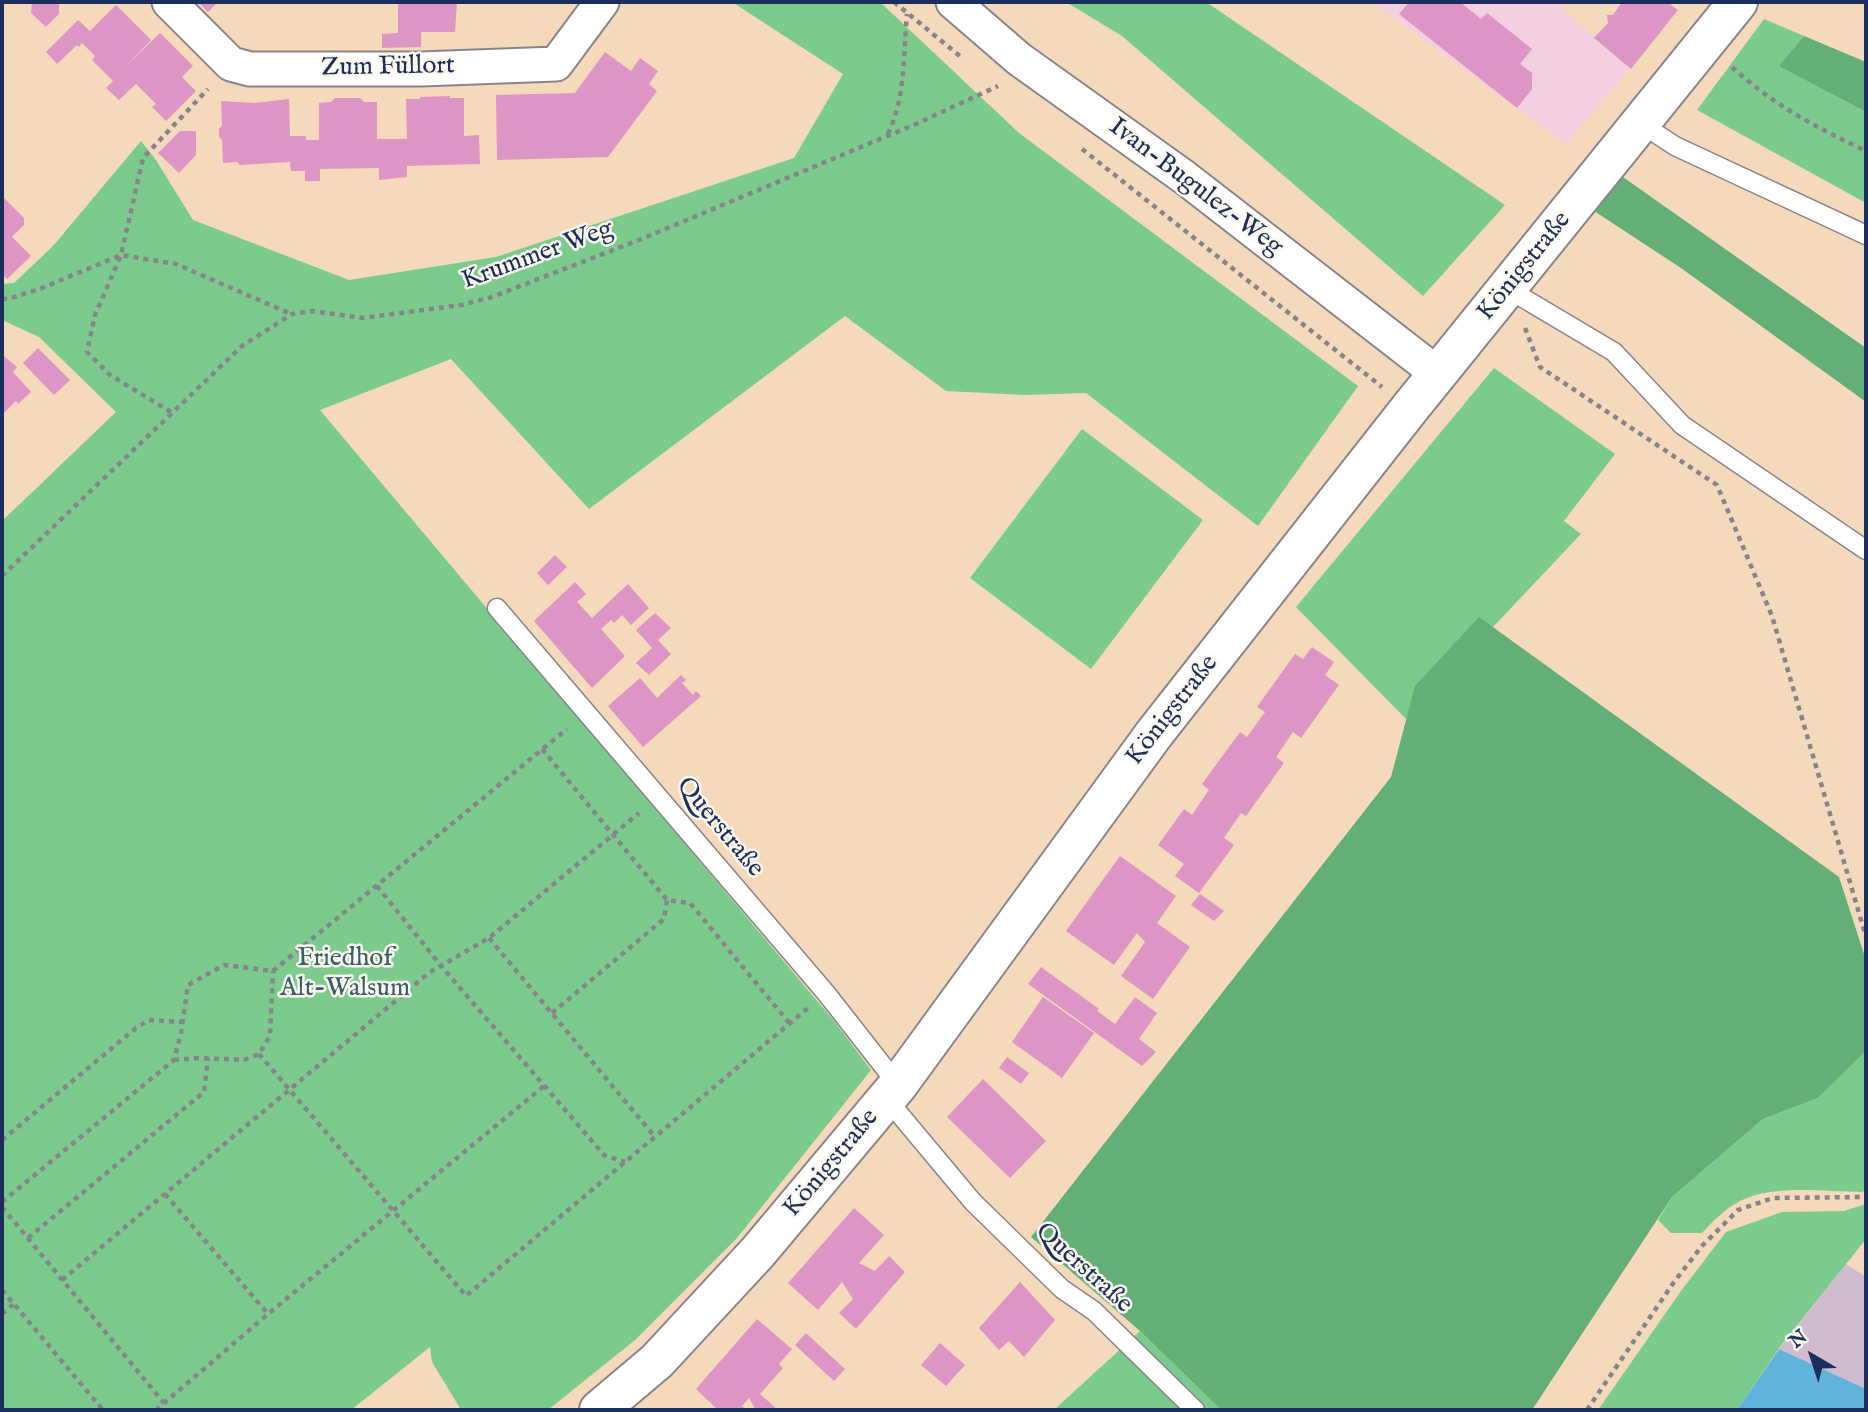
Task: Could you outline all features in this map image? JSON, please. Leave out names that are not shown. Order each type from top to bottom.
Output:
[{"type":"street","points":[[169,2],[231,64]]},
{"type":"street","name":"Zum Füllort","points":[[231,64],[250,69],[422,69],[556,64],[602,2]]},
{"type":"street","name":"Ivan-Bugulez-Weg","points":[[953,2],[1019,59],[1184,177],[1438,374]]},
{"type":"street","name":"Königstraße","points":[[599,1410],[657,1361],[758,1252],[892,1092],[1154,734],[1409,408],[1738,2]]},
{"type":"lane","points":[[1640,123],[1675,146],[1866,235]]},
{"type":"lane","points":[[1508,289],[1614,352],[1682,425],[1866,550]]},
{"type":"lane","name":"Querstraße","points":[[497,608],[826,993],[892,1092],[973,1202],[1062,1289],[1094,1311],[1195,1410]]},
{"type":"path","points":[[894,2],[968,62]]},
{"type":"path","points":[[888,135],[903,89],[907,14]]},
{"type":"path","points":[[1706,43],[1756,89],[1782,108],[1866,151]]},
{"type":"path","name":"Krummer Weg","points":[[2,576],[242,346],[292,314],[312,310],[363,318],[461,305],[492,297],[639,240],[998,86],[1019,59]]},
{"type":"path","points":[[171,412],[110,375],[87,352],[95,315],[121,255],[143,158],[231,64]]},
{"type":"path","points":[[988,78],[1008,93]]},
{"type":"path","points":[[1079,147],[1409,408]]},
{"type":"path","points":[[2,299],[41,288],[121,255],[176,264],[292,314]]},
{"type":"path","points":[[1508,289],[1540,367],[1717,485],[1772,616],[1866,937]]},
{"type":"path","points":[[174,1060],[188,985],[224,965],[273,971],[586,712]]},
{"type":"path","points":[[542,749],[667,900],[690,903],[790,1024]]},
{"type":"path","points":[[62,1280],[430,972],[489,938],[658,796]]},
{"type":"path","points":[[377,886],[442,967],[604,1155],[625,1162]]},
{"type":"path","points":[[552,1013],[664,919],[667,900]]},
{"type":"path","points":[[489,938],[655,1137]]},
{"type":"path","points":[[164,1403],[2,1204],[174,1060],[244,1060],[258,1054],[270,1036],[273,971]]},
{"type":"path","points":[[258,1054],[467,1296],[826,993]]},
{"type":"path","points":[[2,1140],[136,1027],[149,1020],[183,1022]]},
{"type":"path","points":[[28,1238],[204,1092],[208,1058]]},
{"type":"path","points":[[156,1410],[544,1086]]},
{"type":"path","points":[[165,1194],[268,1314]]},
{"type":"path","points":[[1587,1410],[1674,1282],[1702,1246],[1738,1210],[1773,1198],[1866,1197]]},
{"type":"path","points":[[2,1290],[103,1410]]},
{"type":"path","points":[[2,1314],[14,1304]]},
{"type":"shaded area","points":[[1372,2],[1554,2],[1630,68],[1566,144]]},
{"type":"shaded area","points":[[1846,1264],[1866,1277],[1866,1389],[1779,1349]]},
{"type":"green space","name":"Friedhof Alt-Walsum","points":[[732,2],[880,2],[1019,133],[1358,386],[1258,526],[1086,393],[1025,395],[946,391],[845,316],[589,509],[451,359],[320,410],[834,1021],[871,1070],[737,1238],[635,1340],[548,1410],[461,1410],[432,1362],[430,1347],[351,1410],[2,1410],[2,521],[116,412],[39,337],[2,320],[2,284],[14,283],[53,246],[141,141],[193,220],[349,280],[496,257],[794,158],[843,74]]},
{"type":"green space","points":[[1066,2],[1206,2],[1505,205],[1423,296],[1122,36]]},
{"type":"green space","points":[[1764,19],[1804,36],[1780,66],[1866,112],[1866,203],[1697,110]]},
{"type":"green space","points":[[1804,36],[1866,62],[1866,112],[1779,66]]},
{"type":"green space","points":[[1620,175],[1866,348],[1866,402],[1681,268],[1591,209]]},
{"type":"green space","points":[[1494,368],[1615,454],[1564,521],[1581,534],[1406,719],[1296,607]]},
{"type":"green space","points":[[1082,429],[1203,520],[1091,669],[970,578]]},
{"type":"green space","points":[[1479,617],[1839,877],[1866,960],[1866,1051],[1818,1098],[1763,1119],[1672,1197],[1532,1410],[1221,1410],[1140,1331],[1031,1237],[1391,777],[1415,686]]},
{"type":"green space","points":[[1866,1051],[1866,1190],[1768,1192],[1730,1207],[1702,1233],[1671,1233],[1658,1220],[1672,1197],[1763,1119],[1818,1098]]},
{"type":"green space","points":[[1866,1204],[1866,1239],[1779,1348],[1737,1410],[1598,1410],[1726,1232],[1782,1212],[1844,1211]]},
{"type":"green space","points":[[1140,1331],[1221,1410],[1054,1410]]},
{"type":"water","points":[[1779,1349],[1866,1389],[1866,1410],[1737,1410]]},
{"type":"building","points":[[32,2],[61,2],[59,14],[46,27],[31,13]]},
{"type":"building","points":[[198,2],[218,2],[208,12]]},
{"type":"building","points":[[398,2],[457,2],[455,32],[421,32],[421,47],[382,48],[382,34],[398,33]]},
{"type":"building","points":[[1409,2],[1460,2],[1481,19],[1487,13],[1532,49],[1520,64],[1532,73],[1532,89],[1517,108],[1399,14]]},
{"type":"building","points":[[1622,2],[1667,2],[1678,10],[1631,69],[1594,38],[1608,23],[1607,15],[1613,15]]},
{"type":"building","points":[[116,5],[151,40],[125,67],[160,33],[193,66],[182,77],[196,91],[166,121],[152,107],[156,104],[136,84],[119,100],[106,88],[113,81],[92,60],[95,56],[82,43],[57,64],[46,52],[78,20],[90,31]]},
{"type":"building","points":[[605,52],[631,71],[640,58],[658,71],[649,84],[657,91],[608,157],[497,160],[496,95],[575,93]]},
{"type":"building","points":[[450,96],[464,98],[464,136],[479,135],[480,164],[407,166],[407,177],[379,180],[379,168],[320,169],[320,181],[305,181],[305,171],[291,171],[290,162],[240,165],[237,162],[223,163],[222,140],[219,137],[219,129],[222,126],[221,101],[255,103],[289,99],[290,136],[306,136],[306,140],[319,140],[319,103],[331,102],[335,98],[360,98],[364,102],[377,102],[377,139],[407,139],[406,99]]},
{"type":"building","points":[[180,131],[196,131],[196,155],[179,173],[158,153]]},
{"type":"building","points":[[2,196],[24,218],[24,225],[12,237],[31,256],[7,279],[2,274]]},
{"type":"building","points":[[38,348],[70,380],[54,395],[23,363]]},
{"type":"building","points":[[4,356],[17,367],[13,372],[31,392],[18,404],[16,401],[2,415],[2,358]]},
{"type":"building","points":[[555,555],[567,567],[548,585],[537,573]]},
{"type":"building","points":[[575,582],[586,594],[577,602],[592,618],[628,584],[649,608],[631,625],[622,615],[614,623],[611,620],[601,629],[625,656],[592,688],[534,621]]},
{"type":"building","points":[[655,613],[671,628],[658,640],[671,654],[649,675],[636,663],[652,648],[636,630]]},
{"type":"building","points":[[1312,647],[1334,662],[1325,675],[1339,685],[1301,738],[1293,732],[1276,757],[1284,763],[1246,816],[1241,813],[1224,838],[1234,845],[1199,893],[1175,876],[1184,864],[1158,845],[1184,809],[1192,815],[1209,790],[1202,784],[1240,732],[1247,737],[1265,712],[1257,707],[1295,654],[1303,659]]},
{"type":"building","points":[[681,675],[686,680],[682,683],[693,695],[696,691],[701,696],[643,747],[608,706],[640,678],[657,698]]},
{"type":"building","points":[[1120,856],[1176,896],[1157,923],[1190,947],[1153,999],[1121,976],[1145,942],[1137,933],[1114,965],[1066,931]]},
{"type":"building","points":[[1200,894],[1224,911],[1214,921],[1191,905]]},
{"type":"building","points":[[1041,967],[1099,1009],[1097,1011],[1115,1024],[1135,997],[1157,1013],[1139,1039],[1156,1052],[1142,1066],[1028,984]]},
{"type":"building","points":[[1043,997],[1094,1033],[1062,1078],[1012,1042]]},
{"type":"building","points":[[1007,1057],[1029,1073],[1021,1084],[999,1068]]},
{"type":"building","points":[[983,1079],[1046,1141],[1010,1178],[947,1117]]},
{"type":"building","points":[[854,1208],[884,1235],[859,1263],[875,1271],[889,1256],[905,1272],[856,1329],[839,1313],[853,1299],[842,1282],[818,1310],[788,1283]]},
{"type":"building","points":[[1020,1282],[1055,1320],[1024,1357],[1009,1341],[999,1350],[979,1328]]},
{"type":"building","points":[[757,1319],[792,1349],[779,1364],[783,1368],[760,1394],[778,1410],[756,1410],[749,1398],[742,1406],[747,1410],[718,1410],[696,1389]]},
{"type":"building","points":[[806,1333],[845,1369],[834,1381],[795,1345]]},
{"type":"building","points":[[940,1343],[965,1365],[946,1386],[921,1365]]}]
